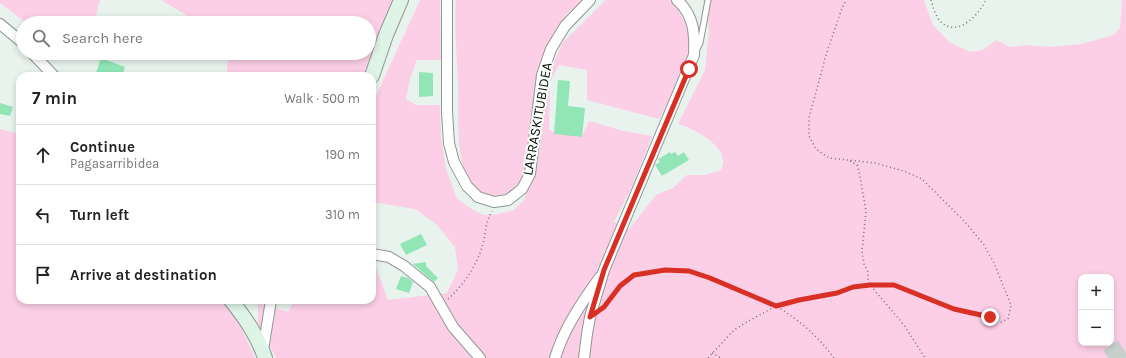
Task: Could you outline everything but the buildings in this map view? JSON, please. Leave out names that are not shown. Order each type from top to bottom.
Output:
[{"type":"street","points":[[373,72],[386,35],[401,0]]},
{"type":"street","points":[[446,0],[447,112],[449,143],[454,162],[467,186],[478,197],[494,202]]},
{"type":"street","name":"LARRASKITUBIDEA","points":[[494,202],[508,200],[522,189],[530,174],[542,75],[551,49],[565,26],[590,0]]},
{"type":"street","points":[[584,358],[590,317],[604,270],[694,55],[695,37],[691,21],[682,4],[677,0]]},
{"type":"street","points":[[0,24],[16,37]]},
{"type":"street","points":[[39,60],[50,72]]},
{"type":"street","points":[[376,255],[389,257],[404,266],[430,288],[454,326],[480,358]]},
{"type":"street","points":[[555,358],[560,343],[582,301],[604,270]]},
{"type":"street","points":[[234,304],[250,325],[264,353]]},
{"type":"street","points":[[264,353],[270,304]]},
{"type":"lane","points":[[694,55],[700,43],[708,0]]},
{"type":"path","points":[[708,358],[734,330],[776,306],[837,293],[853,287],[894,285],[954,309],[990,317],[1001,322],[1008,319],[1011,305],[994,263],[984,245],[966,223],[922,179],[904,171],[875,163],[829,158],[816,149],[809,136],[809,118],[826,55],[846,0]]},
{"type":"path","points":[[931,0],[941,23],[951,27],[962,25],[974,18],[986,0]]},
{"type":"path","points":[[849,160],[856,165],[859,171],[866,212],[862,251],[870,285],[904,325],[925,358]]},
{"type":"path","points":[[440,303],[447,300],[457,292],[471,269],[483,244],[494,202]]},
{"type":"path","points":[[590,317],[604,307],[620,286],[634,275],[665,270],[689,271],[710,278],[776,306],[794,316],[810,330],[834,358]]},
{"type":"path","points":[[712,353],[721,358]]},
{"type":"shaded area","points":[[0,0],[100,0],[96,16],[17,16],[0,3]]},
{"type":"shaded area","points":[[161,0],[395,0],[376,50],[376,16],[187,16]]},
{"type":"shaded area","points":[[420,0],[440,0],[441,60],[417,60],[410,79],[406,99],[416,105],[440,105],[441,137],[446,168],[457,199],[484,215],[498,214],[514,210],[523,201],[530,186],[537,166],[548,75],[563,42],[606,0],[671,1],[687,27],[690,39],[690,51],[683,75],[659,119],[587,100],[587,70],[559,65],[550,82],[549,130],[560,134],[583,134],[589,121],[624,131],[652,136],[633,185],[614,222],[629,229],[656,195],[673,188],[687,175],[705,175],[721,170],[723,161],[718,148],[705,137],[678,124],[705,70],[709,29],[703,0],[924,0],[933,25],[949,42],[970,52],[983,50],[996,40],[1010,47],[1026,45],[1051,47],[1081,44],[1114,35],[1120,28],[1122,0],[1126,0],[1126,358],[276,358],[258,325],[258,304],[288,312],[293,304],[376,304],[376,267],[388,300],[447,293],[458,270],[455,247],[436,224],[415,209],[376,203],[376,96]]},
{"type":"shaded area","points":[[456,0],[582,0],[567,14],[554,32],[542,58],[530,161],[521,181],[507,194],[487,197],[470,182],[465,174],[461,160],[458,128],[458,85],[455,32]]},
{"type":"shaded area","points":[[228,60],[372,60],[368,72],[227,72]]},
{"type":"shaded area","points":[[0,129],[16,133],[16,304],[227,304],[236,315],[255,358],[0,358]]},
{"type":"tunnel","points":[[1108,358],[1126,346]]},
{"type":"route","points":[[689,69],[604,270],[590,317],[604,307],[620,286],[634,275],[665,270],[689,271],[710,278],[776,306],[837,293],[853,287],[894,285],[920,297],[954,309],[990,317]]}]
